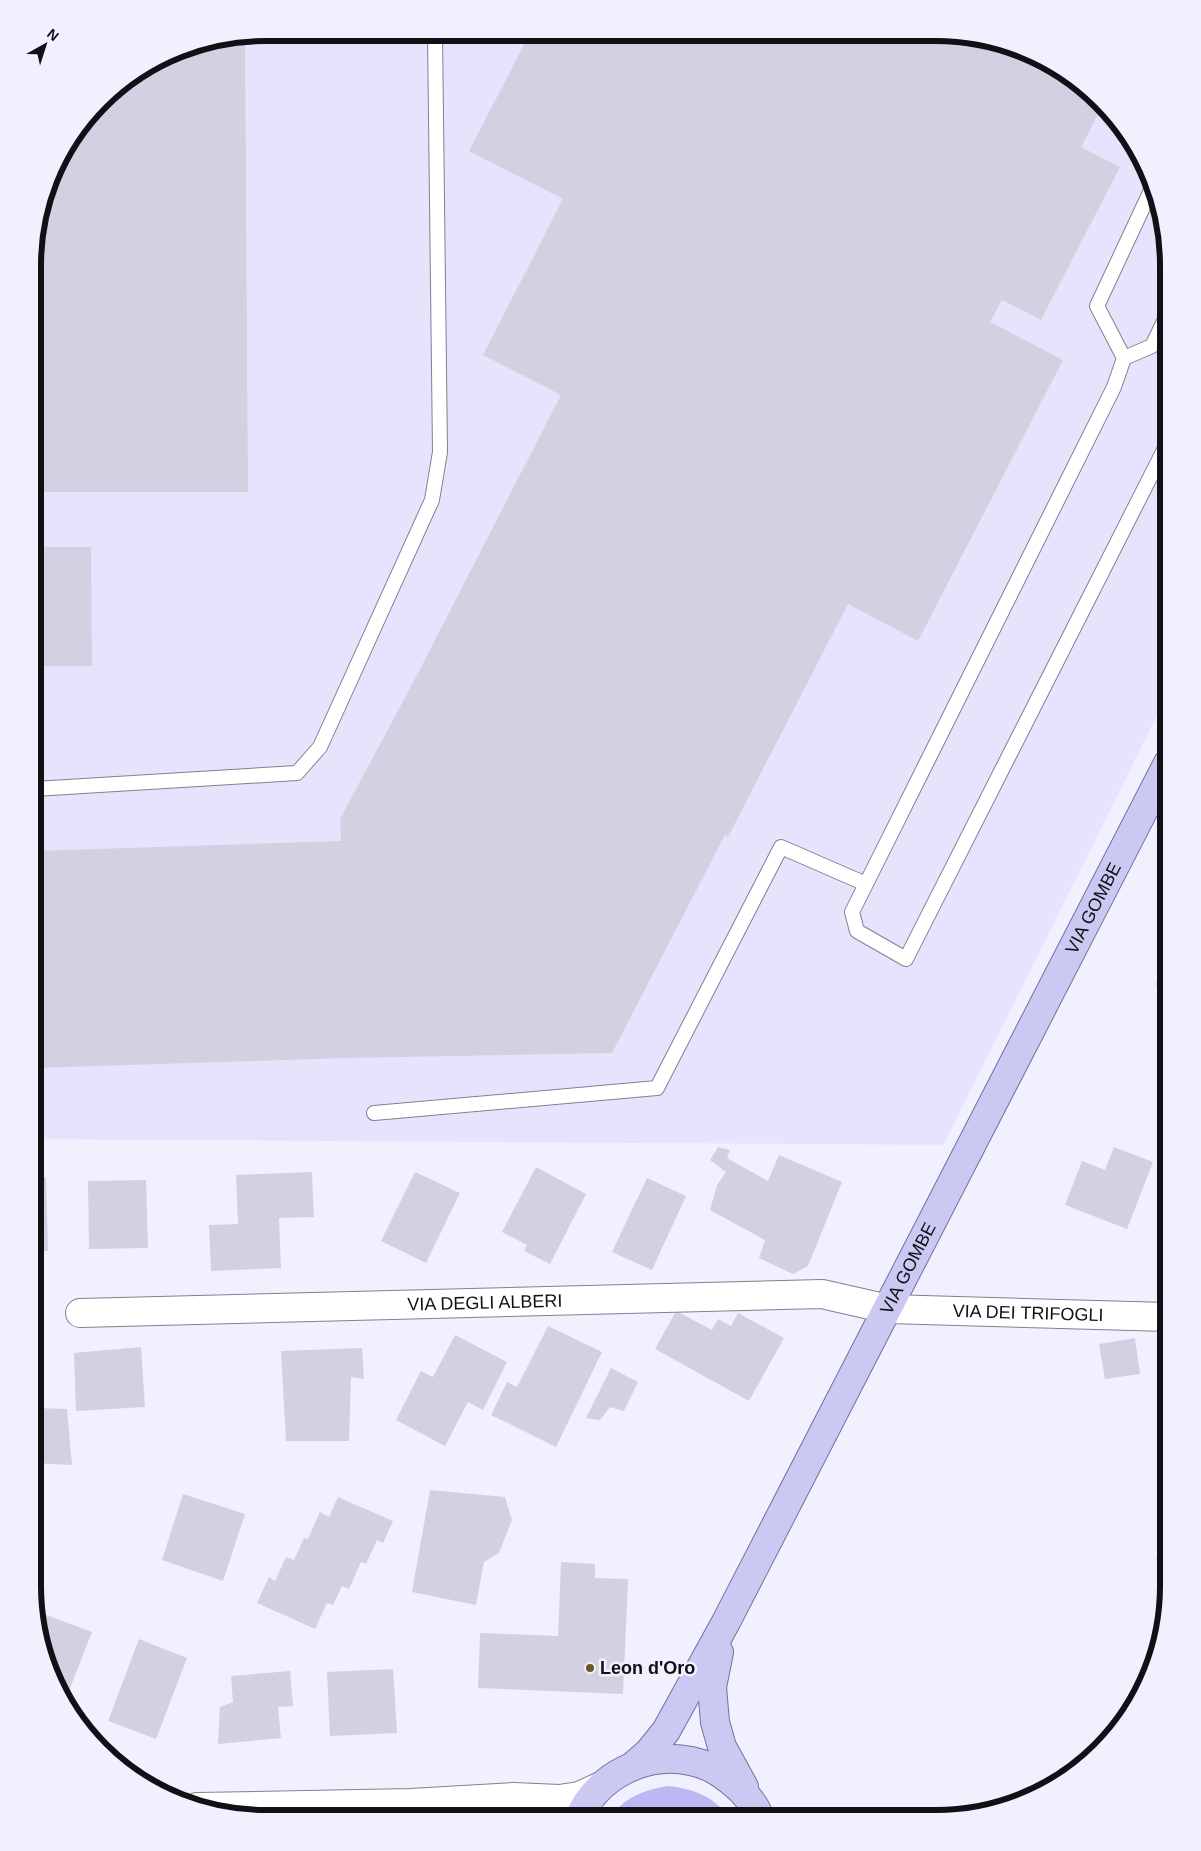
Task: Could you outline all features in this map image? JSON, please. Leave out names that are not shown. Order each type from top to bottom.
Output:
[{"type":"main road","name":"VIA GOMBE","points":[[634,1765],[649,1752],[666,1731],[726,1622],[1160,777]]},
{"type":"main road","points":[[726,1622],[712,1687],[715,1722],[722,1747],[756,1810]]},
{"type":"main road","points":[[583,1810],[599,1787],[615,1774],[634,1765],[662,1759],[690,1761],[718,1771],[740,1789],[755,1810]]},
{"type":"street","name":"VIA DEGLI ALBERI","points":[[80,1313],[822,1294],[888,1309]]},
{"type":"street","name":"VIA DEI TRIFOGLI","points":[[888,1309],[1160,1317]]},
{"type":"street","points":[[224,1806],[411,1802],[514,1797],[559,1799],[579,1796],[599,1787]]},
{"type":"street","points":[[514,1797],[534,1810]]},
{"type":"lane","points":[[41,789],[297,773],[320,748],[432,500],[440,452],[435,41]]},
{"type":"lane","points":[[1149,195],[1097,306],[1124,358],[1114,387],[852,912],[857,931],[906,959],[1160,458]]},
{"type":"lane","points":[[1124,358],[1152,346],[1160,330]]},
{"type":"lane","points":[[374,1113],[657,1088],[782,847],[866,884]]},
{"type":"shaded area","points":[[265,41],[936,41],[965,43],[994,49],[1035,64],[1072,87],[1114,129],[1130,153],[1143,179],[1152,207],[1158,236],[1160,265],[1160,710],[943,1145],[41,1139],[41,265],[43,236],[53,193],[71,153],[97,117],[129,87],[166,64],[193,53],[236,43]]},
{"type":"shaded area","points":[[668,1786],[686,1789],[703,1795],[723,1810],[617,1810],[628,1800],[651,1790]]},
{"type":"building","points":[[526,41],[936,41],[965,43],[1008,53],[1035,64],[1072,87],[1099,112],[1081,147],[1120,167],[1041,320],[1002,300],[990,322],[1063,360],[918,641],[848,604],[728,837],[725,835],[612,1053],[348,1058],[41,1068],[41,851],[341,841],[340,819],[417,675],[561,395],[483,355],[563,199],[469,151]]},
{"type":"building","points":[[245,42],[248,492],[41,492],[41,265],[43,236],[49,207],[58,179],[71,153],[87,129],[129,87],[153,71],[179,58],[207,49]]},
{"type":"building","points":[[41,547],[91,547],[92,666],[41,666]]},
{"type":"building","points":[[1160,954],[1160,986],[1156,986]]},
{"type":"building","points":[[718,1147],[730,1150],[727,1158],[768,1181],[779,1155],[842,1182],[808,1266],[793,1274],[759,1258],[765,1240],[710,1210],[717,1185],[726,1172],[710,1160]]},
{"type":"building","points":[[1114,1147],[1153,1162],[1127,1229],[1065,1205],[1082,1161],[1105,1170]]},
{"type":"building","points":[[536,1167],[586,1194],[550,1264],[524,1251],[527,1245],[502,1232]]},
{"type":"building","points":[[312,1172],[314,1217],[279,1218],[281,1268],[211,1271],[209,1225],[238,1224],[236,1175]]},
{"type":"building","points":[[415,1172],[460,1193],[426,1263],[381,1241]]},
{"type":"building","points":[[41,1177],[46,1177],[48,1251],[41,1251]]},
{"type":"building","points":[[647,1178],[686,1196],[652,1270],[612,1252]]},
{"type":"building","points":[[146,1180],[148,1248],[89,1249],[88,1181]]},
{"type":"building","points":[[676,1311],[712,1330],[718,1319],[731,1326],[738,1313],[784,1338],[749,1401],[655,1349]]},
{"type":"building","points":[[548,1326],[602,1352],[556,1447],[491,1415],[507,1382],[517,1387]]},
{"type":"building","points":[[455,1335],[507,1362],[483,1410],[468,1402],[445,1446],[396,1420],[421,1371],[433,1377]]},
{"type":"building","points":[[1135,1338],[1140,1374],[1105,1379],[1099,1344]]},
{"type":"building","points":[[141,1347],[145,1407],[76,1411],[74,1353]]},
{"type":"building","points":[[362,1348],[364,1379],[351,1377],[349,1441],[286,1441],[281,1351]]},
{"type":"building","points":[[611,1368],[638,1382],[624,1411],[610,1407],[600,1420],[586,1418]]},
{"type":"building","points":[[41,1408],[67,1409],[72,1465],[41,1463]]},
{"type":"building","points":[[430,1490],[505,1497],[512,1520],[499,1553],[484,1562],[476,1605],[412,1592]]},
{"type":"building","points":[[183,1494],[245,1514],[223,1581],[162,1560]]},
{"type":"building","points":[[338,1497],[393,1521],[383,1543],[377,1540],[366,1564],[361,1562],[349,1589],[342,1586],[333,1605],[327,1603],[315,1629],[257,1603],[269,1577],[275,1581],[286,1557],[294,1560],[304,1538],[308,1539],[320,1512],[329,1517]]},
{"type":"building","points":[[1160,1557],[1160,1574],[1156,1558]]},
{"type":"building","points":[[561,1562],[595,1564],[595,1578],[628,1579],[623,1694],[478,1688],[480,1633],[558,1636]]},
{"type":"building","points":[[43,1614],[92,1632],[68,1693],[53,1658]]},
{"type":"building","points":[[139,1639],[187,1658],[156,1739],[108,1721]]},
{"type":"building","points":[[393,1669],[397,1733],[330,1736],[327,1672]]},
{"type":"building","points":[[290,1671],[293,1706],[278,1707],[281,1738],[218,1744],[220,1707],[233,1702],[231,1676]]},
{"type":"place","name":"Leon d'Oro","points":[[590,1668]]}]
